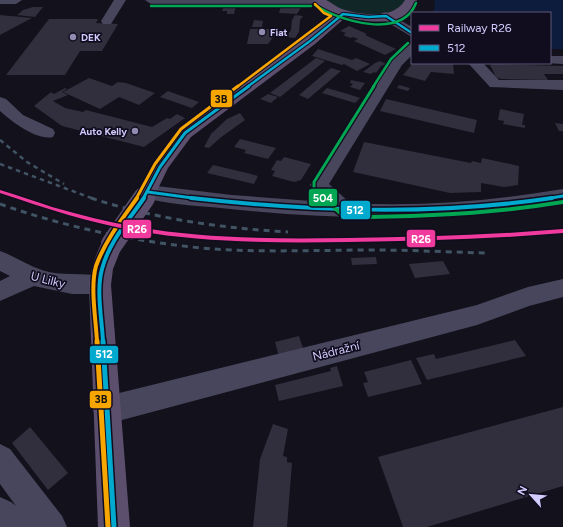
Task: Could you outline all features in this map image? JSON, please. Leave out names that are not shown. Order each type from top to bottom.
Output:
[{"type":"main road","points":[[319,0],[328,8],[343,14],[368,17],[386,16],[405,9],[412,0]]},
{"type":"main road","points":[[114,527],[100,285],[102,269],[112,244],[146,194],[160,167],[185,133],[310,41],[343,14]]},
{"type":"street","points":[[0,0],[16,0]]},
{"type":"street","points":[[107,21],[120,0]]},
{"type":"street","points":[[151,0],[311,0]]},
{"type":"street","points":[[386,16],[411,32]]},
{"type":"street","points":[[277,207],[318,185],[396,62],[411,49]]},
{"type":"street","points":[[551,60],[563,60]]},
{"type":"street","points":[[476,64],[495,84],[563,85]]},
{"type":"street","points":[[0,102],[17,118],[46,133]]},
{"type":"street","points":[[318,185],[345,211]]},
{"type":"street","points":[[146,194],[277,207],[345,211],[422,211],[475,208],[563,196]]},
{"type":"street","name":"U Lilky","points":[[3,264],[31,277],[55,284],[77,286],[100,285]]},
{"type":"street","points":[[0,291],[31,277]]},
{"type":"street","name":"Nádražní","points":[[108,410],[477,315],[528,297],[563,288]]},
{"type":"street","points":[[0,459],[51,527]]},
{"type":"street","points":[[0,513],[15,527]]},
{"type":"green space","points":[[324,0],[407,0],[396,9],[388,12],[361,15],[346,12]]},
{"type":"water","points":[[435,0],[563,0],[563,49],[551,49],[551,12],[433,12]]},
{"type":"building","points":[[225,4],[236,5],[234,14],[227,14],[227,11],[222,11]]},
{"type":"building","points":[[281,5],[302,6],[297,14],[279,13]]},
{"type":"building","points":[[33,7],[43,7],[35,17],[17,15],[23,10]]},
{"type":"building","points":[[0,15],[32,18],[0,35]]},
{"type":"building","points":[[295,15],[303,16],[300,20],[299,32],[295,38],[286,37],[291,30],[292,20]]},
{"type":"building","name":"DEK","points":[[49,19],[98,19],[96,23],[118,24],[102,51],[80,51],[65,75],[6,75]]},
{"type":"building","points":[[254,20],[263,21],[262,27],[252,27]]},
{"type":"building","points":[[349,26],[396,49],[385,55],[354,41],[358,39],[343,35],[346,33],[340,31]]},
{"type":"building","points":[[250,29],[276,29],[272,35],[275,35],[268,44],[247,44]]},
{"type":"building","points":[[318,49],[352,60],[356,58],[370,64],[357,71],[344,64],[342,65],[312,56]]},
{"type":"building","points":[[316,58],[325,61],[280,97],[270,93]]},
{"type":"building","points":[[380,61],[386,64],[381,66],[376,73],[374,72],[371,74],[363,72]]},
{"type":"building","points":[[412,64],[453,64],[454,74],[431,72],[425,81],[403,75]]},
{"type":"building","points":[[490,65],[563,66],[563,74],[544,74],[548,80],[501,79],[496,77]]},
{"type":"building","points":[[331,68],[341,71],[308,99],[299,95]]},
{"type":"building","points":[[89,78],[112,86],[118,82],[126,83],[155,93],[139,105],[119,97],[100,109],[63,92]]},
{"type":"building","points":[[351,80],[365,83],[360,90],[350,87],[353,84],[350,83]]},
{"type":"building","points":[[399,85],[410,88],[408,91],[397,88]]},
{"type":"building","points":[[65,88],[67,89],[62,92],[68,95],[53,101],[65,108],[83,112],[86,110],[152,127],[167,118],[170,119],[177,114],[185,118],[144,147],[62,126],[34,106],[51,92],[54,94]]},
{"type":"building","points":[[327,88],[360,98],[355,103],[322,93]]},
{"type":"building","points":[[168,91],[199,102],[192,108],[160,97]]},
{"type":"building","points":[[268,94],[278,97],[271,103],[260,99]]},
{"type":"building","points":[[386,99],[477,120],[474,133],[380,111]]},
{"type":"building","points":[[500,109],[524,114],[522,125],[525,125],[525,128],[503,124],[504,121],[498,120]]},
{"type":"building","points":[[240,113],[245,120],[209,148],[204,147],[211,134],[227,119]]},
{"type":"building","points":[[555,123],[563,124],[563,131],[559,131]]},
{"type":"building","points":[[240,139],[276,148],[268,159],[244,153],[246,150],[234,147]]},
{"type":"building","points":[[364,142],[471,163],[472,161],[481,163],[482,158],[519,166],[518,185],[504,187],[481,183],[481,192],[450,193],[353,172]]},
{"type":"building","points":[[284,157],[311,164],[301,180],[294,182],[272,176],[275,171],[271,170],[277,160],[281,161]]},
{"type":"building","points":[[213,165],[258,176],[254,184],[207,173]]},
{"type":"building","points":[[376,257],[377,264],[352,265],[351,258]]},
{"type":"building","points":[[443,261],[450,274],[415,278],[409,264]]},
{"type":"building","points":[[299,336],[304,351],[279,357],[275,342]]},
{"type":"building","points":[[515,340],[526,356],[427,380],[416,358],[434,354],[436,359]]},
{"type":"building","points":[[411,360],[422,384],[368,397],[363,383],[368,382],[364,372]]},
{"type":"building","points":[[337,366],[343,386],[279,401],[275,385],[331,371],[330,368]]},
{"type":"building","points":[[563,407],[563,486],[427,527],[403,527],[378,457]]},
{"type":"building","points":[[273,424],[288,429],[283,456],[287,457],[287,462],[292,463],[287,527],[253,527],[260,459]]},
{"type":"building","points":[[30,427],[68,473],[48,490],[12,443]]},
{"type":"railway","points":[[0,140],[27,162],[64,184]]},
{"type":"railway","points":[[0,164],[92,198]]},
{"type":"railway","points":[[92,198],[139,212],[164,217],[213,225],[288,232]]},
{"type":"railway","points":[[0,204],[49,220],[99,232],[201,248],[265,251],[387,250],[485,253]]},
{"type":"rail line","name":"R26","points":[[0,191],[34,203],[119,226],[191,236],[247,240],[302,241],[409,239],[563,231]]},
{"type":"transit line","name":"504","points":[[412,12],[416,3]]},
{"type":"transit line","name":"3B","points":[[108,527],[94,285],[96,267],[107,241],[140,193],[155,164],[181,129],[331,16],[324,13],[315,4]]},
{"type":"transit line","name":"504","points":[[315,5],[335,16],[362,23],[388,23],[400,20],[411,13]]},
{"type":"transit line","name":"504","points":[[151,6],[311,6]]},
{"type":"transit line","name":"512","points":[[114,527],[100,285],[102,269],[112,244],[145,196],[160,167],[185,133],[310,41],[343,14],[368,17],[386,16],[411,32]]},
{"type":"transit line","name":"504","points":[[408,43],[391,59],[314,182],[314,189],[345,217],[454,215],[509,210],[563,202]]},
{"type":"transit line","name":"512","points":[[148,192],[285,207],[365,210],[444,209],[523,202],[563,196]]},
{"type":"place","name":"Fiat","points":[[262,32]]},
{"type":"place","name":"DEK","points":[[73,37]]},
{"type":"place","name":"Auto Kelly","points":[[135,131]]}]
